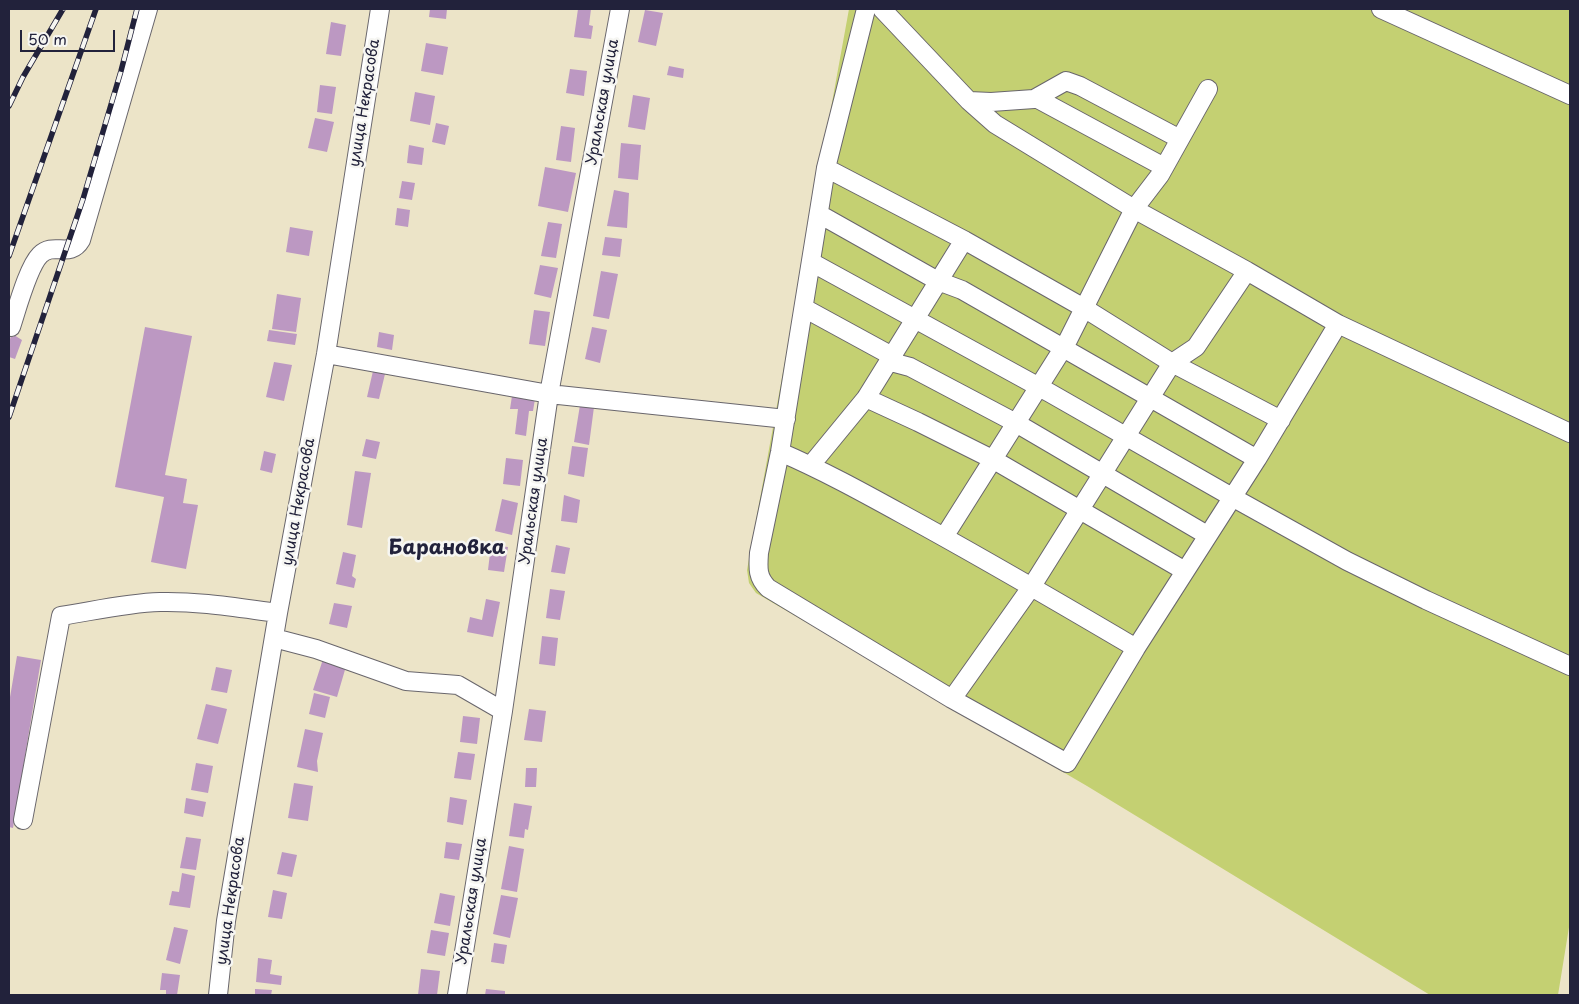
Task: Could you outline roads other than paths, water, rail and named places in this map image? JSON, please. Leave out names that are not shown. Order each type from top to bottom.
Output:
[{"type":"street","points":[[11,327],[33,265],[40,254],[51,249],[73,250],[81,240],[148,9]]},
{"type":"street","name":"улица Некрасова","points":[[218,995],[226,921],[278,613],[326,354],[380,9]]},
{"type":"street","name":"Уральская улица","points":[[457,995],[503,711],[549,394],[620,9]]},
{"type":"street","points":[[866,9],[826,168],[786,419],[758,561],[759,576],[768,588],[952,699],[1067,763],[1136,648],[1281,420],[1338,324]]},
{"type":"street","points":[[882,9],[969,101],[995,124],[1134,208],[1247,270],[1338,324],[1570,433]]},
{"type":"street","points":[[1381,9],[1570,95]]},
{"type":"street","points":[[969,101],[991,102],[1036,98],[1066,81],[1080,86],[1180,140]]},
{"type":"street","points":[[944,537],[1063,348],[1134,208],[1164,167],[1208,89]]},
{"type":"street","points":[[1036,98],[1164,167]]},
{"type":"street","points":[[826,168],[964,240],[1084,308],[1172,363],[1281,420]]},
{"type":"street","points":[[819,214],[938,281],[962,290],[1256,459]]},
{"type":"street","points":[[811,465],[866,398],[964,240]]},
{"type":"street","points":[[811,262],[1126,436],[1347,561],[1426,600],[1570,666]]},
{"type":"street","points":[[952,699],[1032,586],[1172,363],[1196,347],[1247,270]]},
{"type":"street","points":[[804,308],[892,356],[894,363],[910,367],[1016,423],[1208,535]]},
{"type":"street","points":[[326,354],[549,394],[786,419]]},
{"type":"street","points":[[866,398],[994,460],[1185,570]]},
{"type":"street","points":[[780,452],[811,465],[944,537],[1032,586],[1136,648]]},
{"type":"street","points":[[23,820],[60,616],[158,602],[193,603],[278,613]]},
{"type":"street","points":[[274,638],[316,649],[406,681],[458,685],[503,711]]},
{"type":"railway","points":[[9,106],[23,77],[63,9]]},
{"type":"railway","points":[[9,256],[96,9]]},
{"type":"railway","points":[[9,417],[83,199],[121,71],[137,9]]},
{"type":"district","name":"Барановка","points":[[447,548]]}]
